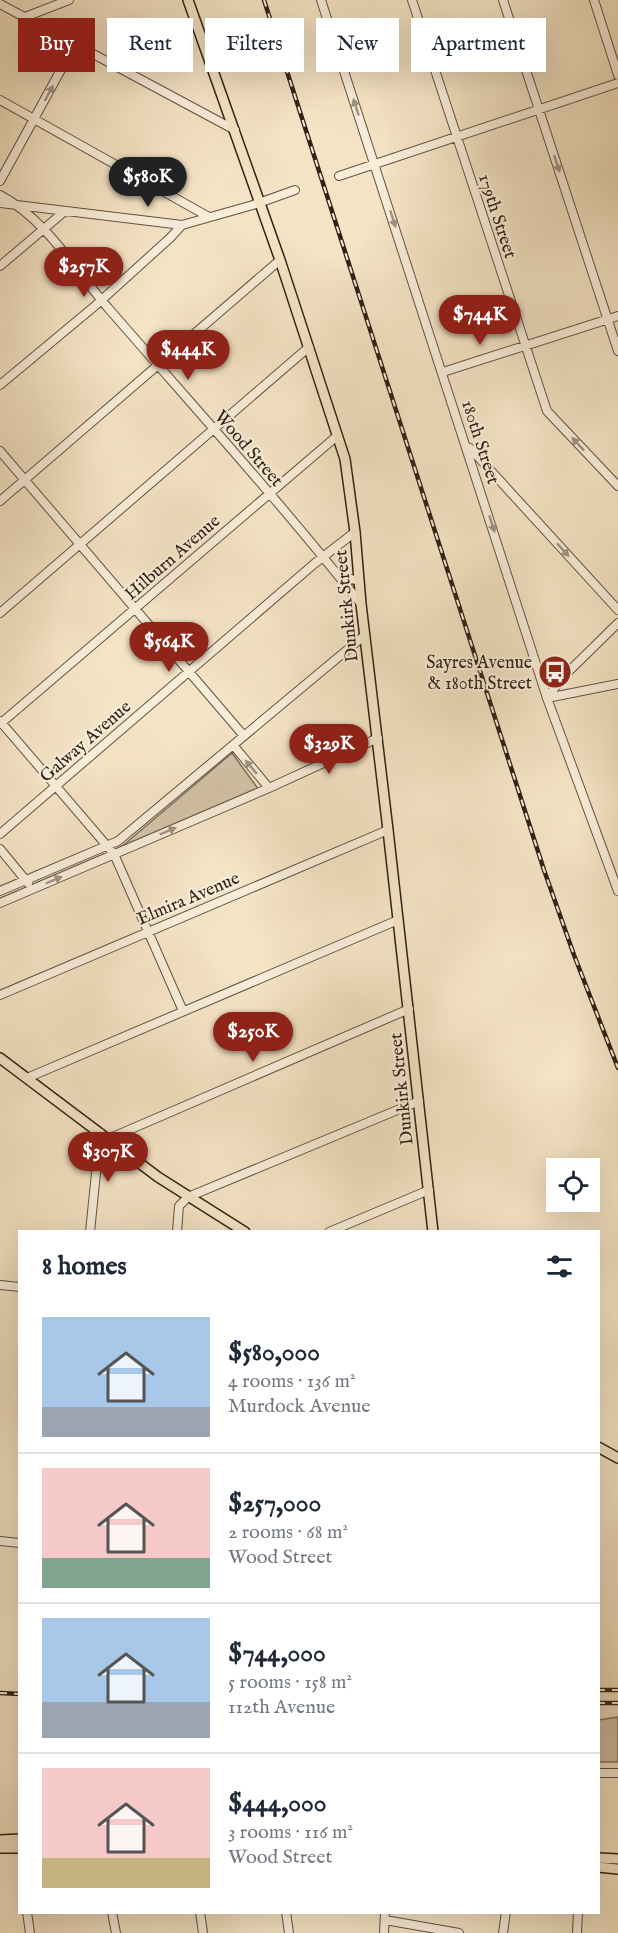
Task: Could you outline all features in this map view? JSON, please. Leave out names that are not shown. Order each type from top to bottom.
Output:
[{"type":"main road","name":"Dunkirk Street","points":[[188,0],[280,260],[345,459],[433,1230]]},
{"type":"main road","points":[[0,1062],[27,1078],[188,1197],[242,1230]]},
{"type":"main road","points":[[600,1448],[618,1458]]},
{"type":"main road","points":[[0,1848],[18,1848]]},
{"type":"main road","points":[[600,1858],[618,1859]]},
{"type":"main road","points":[[600,1867],[618,1869]]},
{"type":"street","points":[[0,3],[25,17],[69,0]]},
{"type":"street","name":"180th Street","points":[[321,0],[548,698],[618,891]]},
{"type":"street","name":"179th Street","points":[[412,0],[547,411],[618,486]]},
{"type":"street","points":[[503,0],[618,351]]},
{"type":"street","points":[[594,0],[618,75]]},
{"type":"street","points":[[95,55],[235,130]]},
{"type":"street","points":[[0,181],[60,72]]},
{"type":"street","points":[[339,176],[618,83]]},
{"type":"street","points":[[0,100],[209,217]]},
{"type":"street","points":[[0,202],[182,225],[295,190]]},
{"type":"street","points":[[0,195],[18,204]]},
{"type":"street","name":"Wood Street","points":[[18,204],[43,229],[361,604]]},
{"type":"street","points":[[0,266],[65,211]]},
{"type":"street","points":[[0,385],[101,300],[182,225]]},
{"type":"street","points":[[0,501],[280,260]]},
{"type":"street","points":[[443,372],[618,316]]},
{"type":"street","points":[[0,613],[309,347]]},
{"type":"street","name":"Hilburn Avenue","points":[[0,723],[337,436]]},
{"type":"street","points":[[467,445],[618,610]]},
{"type":"street","points":[[0,451],[244,736]]},
{"type":"street","name":"Galway Avenue","points":[[0,834],[355,532]]},
{"type":"street","points":[[339,576],[359,581]]},
{"type":"street","points":[[548,698],[562,678],[618,624]]},
{"type":"street","points":[[0,891],[118,842],[365,634]]},
{"type":"street","points":[[548,698],[618,684]]},
{"type":"street","points":[[0,723],[114,854],[183,1011]]},
{"type":"street","points":[[0,903],[269,789],[378,738]]},
{"type":"street","points":[[232,745],[269,789]]},
{"type":"street","name":"Elmira Avenue","points":[[0,995],[388,830]]},
{"type":"street","points":[[0,849],[32,889]]},
{"type":"street","points":[[27,1078],[398,920]]},
{"type":"street","points":[[90,1230],[104,1136],[409,1009]]},
{"type":"street","points":[[177,1230],[179,1206],[188,1197],[418,1101]]},
{"type":"street","points":[[334,1230],[429,1190]]},
{"type":"street","points":[[0,1285],[18,1287]]},
{"type":"street","points":[[0,1541],[18,1543]]},
{"type":"street","points":[[600,1773],[618,1773]]},
{"type":"street","points":[[27,1914],[30,1933]]},
{"type":"street","points":[[112,1914],[116,1933]]},
{"type":"street","points":[[200,1914],[203,1933]]},
{"type":"street","points":[[286,1914],[289,1933]]},
{"type":"street","points":[[503,1933],[506,1914]]},
{"type":"street","points":[[577,1933],[578,1914]]},
{"type":"street","points":[[384,1933],[385,1916],[459,1933]]},
{"type":"shaded area","points":[[232,753],[259,790],[120,848]]},
{"type":"shaded area","points":[[618,1717],[618,1762],[600,1762],[600,1720]]},
{"type":"railway","points":[[264,0],[544,870],[618,1068]]},
{"type":"railway","points":[[600,1690],[618,1690]]},
{"type":"railway","points":[[0,1693],[18,1694]]},
{"type":"railway","points":[[600,1703],[618,1703]]},
{"type":"place","name":"Sayres Avenue & 180th Street","points":[[555,672]]}]
